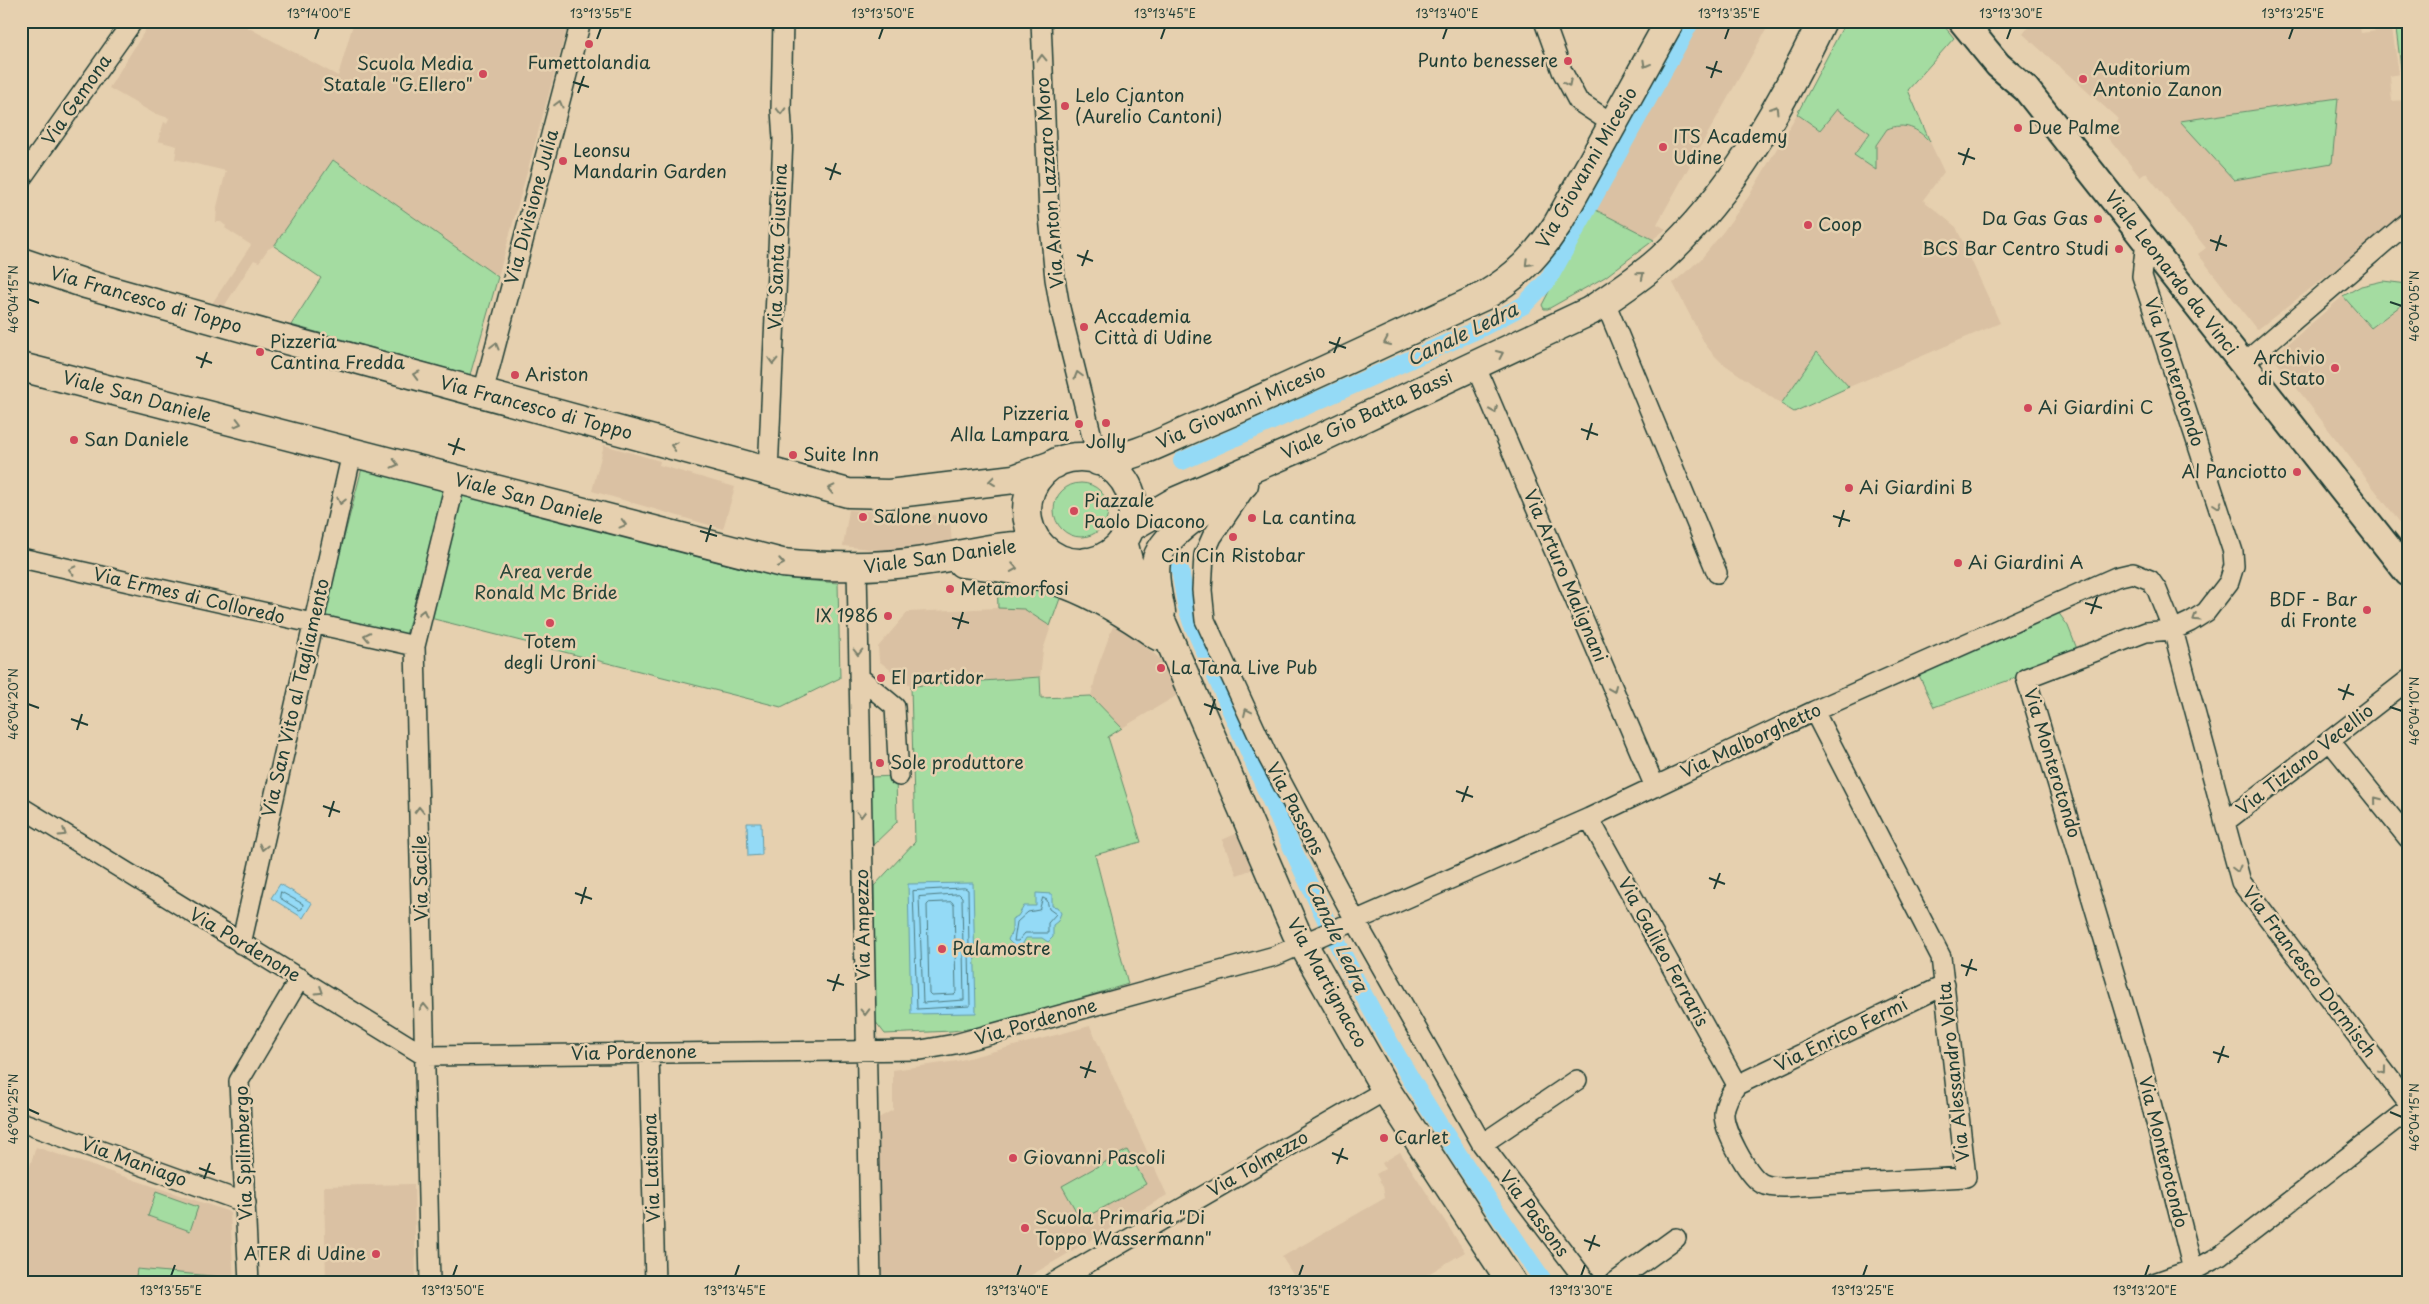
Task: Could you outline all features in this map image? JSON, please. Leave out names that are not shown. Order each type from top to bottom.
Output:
[{"type":"main road","name":"Via Giovanni Micesio","points":[[1098,461],[1115,460],[1138,453],[1237,411],[1484,296],[1516,275],[1544,246],[1670,21]]},
{"type":"main road","name":"Viale Gio Batta Bassi","points":[[1126,535],[1176,501],[1297,449],[1590,311],[1605,302],[1660,260],[1696,223],[1722,192],[1780,101],[1822,21]]},
{"type":"main road","points":[[1962,21],[1998,66],[2026,89]]},
{"type":"main road","points":[[1984,21],[2011,56],[2026,89]]},
{"type":"main road","name":"Viale Leonardo da Vinci","points":[[2026,89],[2408,574]]},
{"type":"main road","name":"Via Francesco di Toppo","points":[[21,262],[95,287],[848,493],[889,494],[1014,479],[1055,464]]},
{"type":"main road","name":"Viale San Daniele","points":[[21,367],[678,538],[782,563],[857,568],[931,560],[1014,545],[1043,548]]},
{"type":"main road","points":[[1160,630],[1155,570],[1156,560],[1163,546],[1178,532],[1255,475],[1297,449]]},
{"type":"main road","points":[[1081,458],[1098,461],[1114,470],[1130,492],[1133,510],[1126,535],[1113,552],[1100,559],[1086,562],[1058,558],[1043,548],[1032,532],[1027,512],[1034,484],[1040,476],[1055,464],[1081,458]]},
{"type":"main road","name":"Via Martignacco","points":[[1126,535],[1131,572],[1160,630],[1180,663],[1310,941],[1386,1090],[1512,1283]]},
{"type":"main road","points":[[931,560],[998,566],[1038,573],[1098,598],[1160,630]]},
{"type":"main road","name":"Via Martignacco","points":[[1086,562],[1102,570],[1160,630]]},
{"type":"street","name":"Via Gemona","points":[[21,179],[133,21]]},
{"type":"street","name":"Via Divisione Julia","points":[[483,393],[581,21]]},
{"type":"street","name":"Via Santa Giustina","points":[[768,472],[782,169],[783,21]]},
{"type":"street","name":"Via Anton Lazzaro Moro","points":[[1041,21],[1049,216],[1055,279],[1060,308],[1098,461]]},
{"type":"street","points":[[1544,21],[1562,70],[1578,101],[1613,124]]},
{"type":"street","points":[[2243,364],[2408,222]]},
{"type":"street","name":"Via Monterotondo","points":[[2146,241],[2142,276],[2235,560],[2229,582],[2206,612],[2173,630],[2146,632],[2096,649],[2026,678],[2141,1064],[2193,1270]]},
{"type":"street","points":[[1605,302],[1717,572]]},
{"type":"street","name":"Via Arturo Malignani","points":[[1476,365],[1655,787]]},
{"type":"street","name":"Via San Vito al Tagliamento","points":[[241,944],[352,453]]},
{"type":"street","name":"Via Passons","points":[[1255,475],[1212,537],[1204,555],[1202,571],[1205,620],[1268,757],[1349,923],[1482,1144],[1587,1283]]},
{"type":"street","name":"Via Sacile","points":[[430,1283],[415,646],[447,515],[458,480]]},
{"type":"street","name":"Via Ermes di Colloredo","points":[[21,558],[415,646]]},
{"type":"street","name":"Via Ampezzo","points":[[857,568],[871,1283]]},
{"type":"street","name":"Via Malborghetto","points":[[1310,941],[1589,818],[1814,711],[2126,573],[2141,574],[2153,583],[2173,630]]},
{"type":"street","name":"Via Francesco Dormisch","points":[[2173,630],[2241,882],[2408,1103]]},
{"type":"street","points":[[858,677],[895,707],[899,776]]},
{"type":"street","name":"Via Tiziano Vecellio","points":[[2225,822],[2408,680]]},
{"type":"street","name":"Via Alessandro Volta","points":[[1737,1086],[1726,1104],[1725,1124],[1748,1170],[1761,1182],[1770,1186],[1784,1187],[1966,1177],[1942,957],[1814,711]]},
{"type":"street","points":[[2330,741],[2408,838]]},
{"type":"street","name":"Via Pordenone","points":[[21,807],[425,1056],[921,1050],[955,1044],[1275,956],[1310,941]]},
{"type":"street","name":"Via Galileo Ferraris","points":[[1589,818],[1737,1086]]},
{"type":"street","name":"Via Spilimbergo","points":[[249,1283],[239,1081],[300,978]]},
{"type":"street","name":"Via Enrico Fermi","points":[[1737,1086],[1945,985]]},
{"type":"street","name":"Via Latisana","points":[[649,1053],[655,1283]]},
{"type":"street","points":[[1482,1144],[1577,1080]]},
{"type":"street","name":"Via Tolmezzo","points":[[1053,1283],[1386,1090]]},
{"type":"street","points":[[2154,1283],[2193,1270],[2220,1256],[2408,1110]]},
{"type":"street","name":"Via Maniago","points":[[21,1122],[246,1203]]},
{"type":"street","points":[[1614,1283],[1676,1238]]},
{"type":"shaded area","points":[[151,21],[236,21],[338,76],[354,21],[569,21],[498,277],[333,160],[274,246],[268,249],[259,262],[254,260],[223,308],[211,305],[251,245],[225,228],[226,226],[221,222],[216,222],[217,207],[226,171],[175,159],[177,146],[158,141],[164,122],[167,124],[169,118],[153,113],[109,88]]},
{"type":"shaded area","name":"ITS Academy Udine","points":[[1695,21],[1771,21],[1657,224],[1666,229],[1605,277],[1548,309],[1544,309],[1542,305],[1592,208]]},
{"type":"shaded area","points":[[2033,21],[2359,21],[2361,33],[2392,29],[2399,74],[2390,76],[2392,101],[2405,100],[2408,107],[2408,213],[2257,330],[2198,254],[2206,248],[2146,173],[2140,177],[2104,132],[2118,121],[2117,118],[2023,34]]},
{"type":"shaded area","points":[[1837,108],[1870,133],[1855,155],[1875,169],[1876,145],[1887,129],[1905,125],[1915,129],[1930,142],[1944,172],[1923,200],[1956,227],[2000,323],[1849,387],[1817,352],[1781,404],[1721,362],[1712,353],[1705,344],[1673,283],[1701,259],[1723,232],[1749,196],[1797,114],[1820,130]]},
{"type":"shaded area","points":[[2343,296],[2371,328],[2408,300],[2408,533],[2273,357]]},
{"type":"shaded area","points":[[604,445],[660,461],[659,465],[735,487],[723,529],[592,491]]},
{"type":"shaded area","points":[[849,510],[950,516],[952,547],[894,552],[843,546]]},
{"type":"shaded area","points":[[997,575],[1062,593],[1043,650],[1040,677],[911,686],[879,661],[878,647],[908,612],[997,608]]},
{"type":"shaded area","points":[[1115,621],[1159,658],[1175,677],[1181,693],[1122,728],[1091,696],[1098,666]]},
{"type":"shaded area","points":[[1240,832],[1256,868],[1237,875],[1222,840]]},
{"type":"shaded area","name":"Giovanni Pascoli","points":[[1090,1026],[1167,1195],[1018,1283],[880,1283],[875,1120],[893,1110],[893,1070],[957,1061]]},
{"type":"shaded area","points":[[36,1147],[230,1212],[234,1283],[21,1283],[21,1193]]},
{"type":"shaded area","points":[[1400,1152],[1465,1252],[1413,1283],[1298,1283],[1282,1257],[1385,1198],[1383,1187],[1376,1174],[1385,1169],[1382,1163]]},
{"type":"shaded area","points":[[414,1184],[416,1283],[326,1283],[324,1186]]},
{"type":"green space","points":[[1846,21],[1940,21],[1954,38],[1908,90],[1930,142],[1920,133],[1905,126],[1887,129],[1876,145],[1876,170],[1854,155],[1870,133],[1837,109],[1820,130],[1797,114]]},
{"type":"green space","points":[[2395,21],[2408,21],[2408,107],[2406,107]]},
{"type":"green space","points":[[2338,98],[2332,163],[2234,180],[2180,121]]},
{"type":"green space","points":[[333,160],[498,277],[470,375],[291,325],[321,278],[274,246]]},
{"type":"green space","points":[[1592,208],[1654,240],[1605,277],[1548,309],[1544,309],[1542,305]]},
{"type":"green space","points":[[2383,281],[2408,284],[2408,300],[2371,328],[2343,296],[2361,286]]},
{"type":"green space","points":[[1817,352],[1849,387],[1794,412],[1781,404]]},
{"type":"green space","points":[[362,468],[445,490],[406,635],[324,615]]},
{"type":"green space","points":[[1081,483],[1091,485],[1100,491],[1106,500],[1108,510],[1106,520],[1100,529],[1091,535],[1081,537],[1071,535],[1062,529],[1056,520],[1054,510],[1056,500],[1062,491],[1071,485]]},
{"type":"green space","name":"Area verde Ronald Mc Bride","points":[[460,494],[753,571],[790,579],[838,583],[840,678],[781,707],[430,618]]},
{"type":"green space","points":[[997,575],[1062,593],[1050,626],[1024,609],[998,608]]},
{"type":"green space","points":[[2058,612],[2068,626],[2077,649],[2015,678],[1934,707],[1918,673]]},
{"type":"green space","points":[[1040,677],[1041,698],[1091,696],[1122,728],[1108,737],[1141,842],[1095,855],[1128,984],[989,1026],[952,1031],[885,1034],[875,1021],[874,886],[915,842],[911,686]]},
{"type":"green space","points":[[896,776],[897,822],[872,846],[871,777]]},
{"type":"green space","points":[[1127,1150],[1146,1184],[1081,1220],[1062,1186]]},
{"type":"green space","points":[[156,1192],[198,1207],[190,1231],[148,1216]]},
{"type":"green space","points":[[137,1269],[233,1278],[233,1283],[135,1283]]},
{"type":"water","points":[[747,823],[761,823],[762,855],[748,856]]},
{"type":"water","name":"Palamostre","points":[[973,883],[976,1013],[911,1014],[908,884]]},
{"type":"water","points":[[280,884],[312,903],[303,918],[271,898]]},
{"type":"water","points":[[1036,893],[1052,894],[1052,906],[1057,907],[1061,913],[1058,921],[1053,925],[1053,937],[1048,942],[1042,938],[1026,938],[1022,945],[1014,946],[1008,940],[1012,931],[1012,919],[1018,916],[1024,906],[1036,906]]},
{"type":"waterway","name":"Canale Ledra","points":[[1182,461],[1481,328],[1524,305],[1548,280],[1691,21]]},
{"type":"waterway","name":"Canale Ledra","points":[[1179,564],[1186,604],[1192,623],[1299,863],[1345,958],[1409,1076],[1476,1181],[1545,1283]]},
{"type":"place","name":"Fumettolandia","points":[[589,44]]},
{"type":"place","name":"Punto benessere","points":[[1568,61]]},
{"type":"place","name":"Scuola Media Statale \"G.Ellero\"","points":[[483,74]]},
{"type":"place","name":"Auditorium Antonio Zanon","points":[[2083,79]]},
{"type":"place","name":"Lelo Cjanton (Aurelio Cantoni)","points":[[1065,106]]},
{"type":"place","name":"Due Palme","points":[[2018,128]]},
{"type":"place","name":"ITS Academy Udine","points":[[1663,147]]},
{"type":"place","name":"Leonsu Mandarin Garden","points":[[563,161]]},
{"type":"place","name":"Da Gas Gas","points":[[2098,219]]},
{"type":"place","name":"Coop","points":[[1808,225]]},
{"type":"place","name":"BCS Bar Centro Studi","points":[[2119,249]]},
{"type":"place","name":"Accademia Città di Udine","points":[[1084,327]]},
{"type":"place","name":"Pizzeria Cantina Fredda","points":[[260,352]]},
{"type":"place","name":"Archivio di Stato","points":[[2335,368]]},
{"type":"place","name":"Ariston","points":[[515,375]]},
{"type":"place","name":"Ai Giardini C","points":[[2028,408]]},
{"type":"place","name":"Jolly","points":[[1106,423]]},
{"type":"place","name":"Pizzeria Alla Lampara","points":[[1079,424]]},
{"type":"place","name":"San Daniele","points":[[74,440]]},
{"type":"place","name":"Suite Inn","points":[[793,455]]},
{"type":"place","name":"Al Panciotto","points":[[2297,472]]},
{"type":"place","name":"Ai Giardini B","points":[[1849,488]]},
{"type":"place","name":"Piazzale Paolo Diacono","points":[[1074,511]]},
{"type":"place","name":"Salone nuovo","points":[[863,517]]},
{"type":"place","name":"La cantina","points":[[1252,518]]},
{"type":"place","name":"Cin Cin Ristobar","points":[[1233,537]]},
{"type":"place","name":"Ai Giardini A","points":[[1958,563]]},
{"type":"place","name":"Metamorfosi","points":[[950,589]]},
{"type":"place","name":"BDF - Bar di Fronte","points":[[2367,610]]},
{"type":"place","name":"IX 1986","points":[[888,616]]},
{"type":"place","name":"Totem degli Uroni","points":[[550,623]]},
{"type":"place","name":"La Tana Live Pub","points":[[1161,668]]},
{"type":"place","name":"El partidor","points":[[881,678]]},
{"type":"place","name":"Sole produttore","points":[[880,763]]},
{"type":"place","name":"Palamostre","points":[[942,949]]},
{"type":"place","name":"Carlet","points":[[1384,1138]]},
{"type":"place","name":"Giovanni Pascoli","points":[[1013,1158]]},
{"type":"place","name":"Scuola Primaria \"Di Toppo Wassermann\"","points":[[1025,1228]]},
{"type":"place","name":"ATER di Udine","points":[[376,1254]]}]
